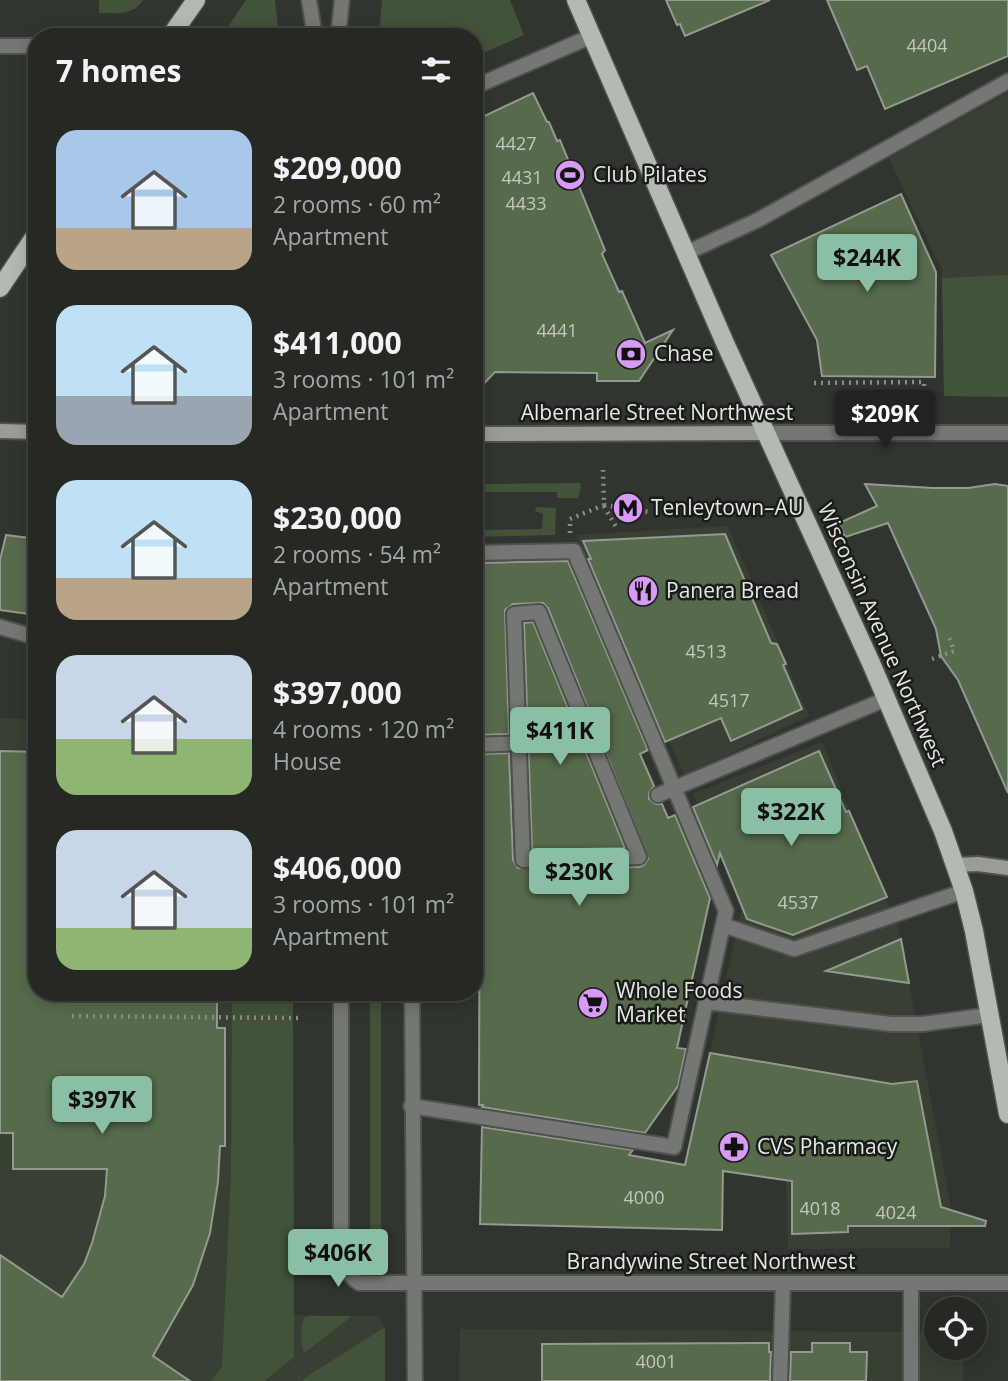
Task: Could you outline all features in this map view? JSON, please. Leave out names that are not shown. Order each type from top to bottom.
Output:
[{"type":"main road","points":[[176,28],[195,0]]},
{"type":"main road","name":"Wisconsin Avenue Northwest","points":[[576,0],[943,831],[964,891],[1008,1114]]},
{"type":"main road","points":[[0,288],[28,256]]},
{"type":"street","points":[[309,0],[314,28]]},
{"type":"street","points":[[339,28],[342,0]]},
{"type":"street","points":[[483,83],[592,36]]},
{"type":"street","points":[[0,46],[28,46]]},
{"type":"street","points":[[686,253],[758,220],[1008,81]]},
{"type":"street","points":[[0,431],[28,432]]},
{"type":"street","name":"Albemarle Street Northwest","points":[[483,434],[1008,433]]},
{"type":"street","points":[[411,1105],[674,1147],[726,911],[574,551],[483,553]]},
{"type":"street","points":[[539,612],[639,857],[523,860],[520,743],[514,614],[539,612]]},
{"type":"street","points":[[0,627],[28,635]]},
{"type":"street","points":[[658,795],[886,699]]},
{"type":"street","points":[[483,745],[520,743]]},
{"type":"street","points":[[955,865],[978,863],[1008,868]]},
{"type":"street","points":[[723,925],[794,949],[964,891]]},
{"type":"street","name":"Brandywine Street Northwest","points":[[341,1001],[341,1246],[344,1266],[350,1277],[359,1283],[1008,1283]]},
{"type":"street","points":[[412,1001],[415,1381]]},
{"type":"street","points":[[706,1002],[891,1024],[923,1024],[989,1015]]},
{"type":"street","points":[[780,1381],[783,1283]]},
{"type":"street","points":[[911,1283],[911,1381]]},
{"type":"path","points":[[814,383],[925,382],[925,404]]},
{"type":"path","points":[[603,470],[604,505],[616,527]]},
{"type":"path","points":[[571,551],[570,519],[604,505],[649,512]]},
{"type":"path","points":[[932,659],[954,651],[948,634]]},
{"type":"path","points":[[72,1016],[298,1018]]},
{"type":"shaded area","points":[[1008,93],[1008,397],[944,396],[942,271],[889,158]]},
{"type":"shaded area","points":[[728,526],[809,716],[684,775],[576,535]]},
{"type":"shaded area","points":[[0,718],[28,719],[28,1001],[293,1001],[294,1315],[378,1316],[385,1327],[385,1381],[0,1381]]},
{"type":"shaded area","points":[[822,742],[899,930],[951,1208],[950,1248],[788,1249],[786,1181],[685,1165],[742,907],[693,794]]},
{"type":"shaded area","points":[[460,1329],[924,1332],[924,1360],[963,1360],[963,1381],[459,1381]]},
{"type":"green space","points":[[99,0],[143,0],[129,11],[99,13]]},
{"type":"green space","points":[[246,0],[275,0],[278,28],[227,28]]},
{"type":"green space","points":[[382,0],[510,0],[524,35],[483,53],[483,28],[380,28]]},
{"type":"green space","points":[[1008,275],[1008,397],[944,396],[942,278]]},
{"type":"green space","points":[[580,483],[581,487],[578,498],[557,498],[557,492],[483,492],[483,484]]},
{"type":"green space","points":[[536,507],[556,508],[555,535],[483,537],[483,530],[542,529],[543,514],[535,511]]},
{"type":"green space","points":[[232,1001],[293,1001],[294,1357],[264,1381],[211,1381],[222,1367],[231,1172]]},
{"type":"green space","points":[[370,1001],[381,1001],[381,1239],[370,1239]]},
{"type":"green space","points":[[352,1316],[304,1353],[302,1326],[305,1317]]},
{"type":"green space","points":[[385,1327],[385,1381],[303,1381],[303,1379]]},
{"type":"building","points":[[666,0],[770,0],[685,36]]},
{"type":"building","points":[[827,0],[1008,0],[1008,56],[885,109],[867,66],[857,70]]},
{"type":"building","points":[[533,93],[557,141],[560,140],[605,250],[602,254],[645,343],[673,330],[639,381],[597,381],[597,373],[495,372],[483,385],[483,117]]},
{"type":"building","points":[[901,194],[936,272],[935,377],[822,376],[817,340],[771,255]]},
{"type":"building","points":[[865,484],[933,488],[968,488],[995,484],[1008,486],[1008,793],[958,680],[941,656],[936,629],[888,523],[845,537],[839,523],[877,506]]},
{"type":"building","points":[[725,534],[771,643],[777,644],[786,664],[783,665],[802,709],[731,741],[721,718],[665,742],[588,559],[591,559],[583,541]]},
{"type":"building","points":[[6,535],[28,538],[28,614],[0,610],[0,560]]},
{"type":"building","points":[[568,561],[648,750],[640,754],[654,786],[649,793],[649,799],[656,804],[662,804],[668,818],[675,815],[710,898],[677,1048],[686,1049],[678,1086],[645,1133],[479,1105],[479,1001],[483,1001],[483,754],[509,753],[513,860],[518,868],[639,867],[648,859],[548,608],[543,603],[513,604],[505,610],[509,734],[483,735],[483,563]]},
{"type":"building","points":[[533,622],[625,848],[532,850],[524,623]]},
{"type":"building","points":[[0,751],[28,752],[28,1001],[217,1001],[217,1028],[225,1028],[225,1146],[220,1146],[218,1182],[210,1233],[193,1285],[153,1356],[190,1381],[0,1381],[0,1255],[62,1297],[84,1264],[92,1243],[105,1196],[107,1169],[13,1169],[13,1133],[0,1133]]},
{"type":"building","points":[[819,751],[887,897],[793,935],[747,919],[720,853],[717,865],[693,807]]},
{"type":"building","points":[[901,939],[909,983],[826,971]]},
{"type":"building","points":[[710,1053],[892,1084],[917,1081],[941,1207],[986,1221],[985,1226],[848,1226],[848,1232],[792,1234],[792,1181],[723,1171],[722,1230],[480,1224],[482,1127],[633,1150],[629,1155],[685,1165]]},
{"type":"building","points":[[769,1343],[770,1381],[542,1381],[542,1344]]},
{"type":"building","points":[[812,1343],[850,1343],[850,1352],[867,1352],[866,1381],[790,1381],[791,1352],[812,1352]]},
{"type":"place","name":"Club Pilates","points":[[570,175]]},
{"type":"place","name":"Chase","points":[[631,354]]},
{"type":"place","name":"Tenleytown–AU","points":[[628,508]]},
{"type":"place","name":"Panera Bread","points":[[643,591]]},
{"type":"place","name":"Whole Foods Market","points":[[593,1003]]},
{"type":"place","name":"CVS Pharmacy","points":[[734,1147]]}]
